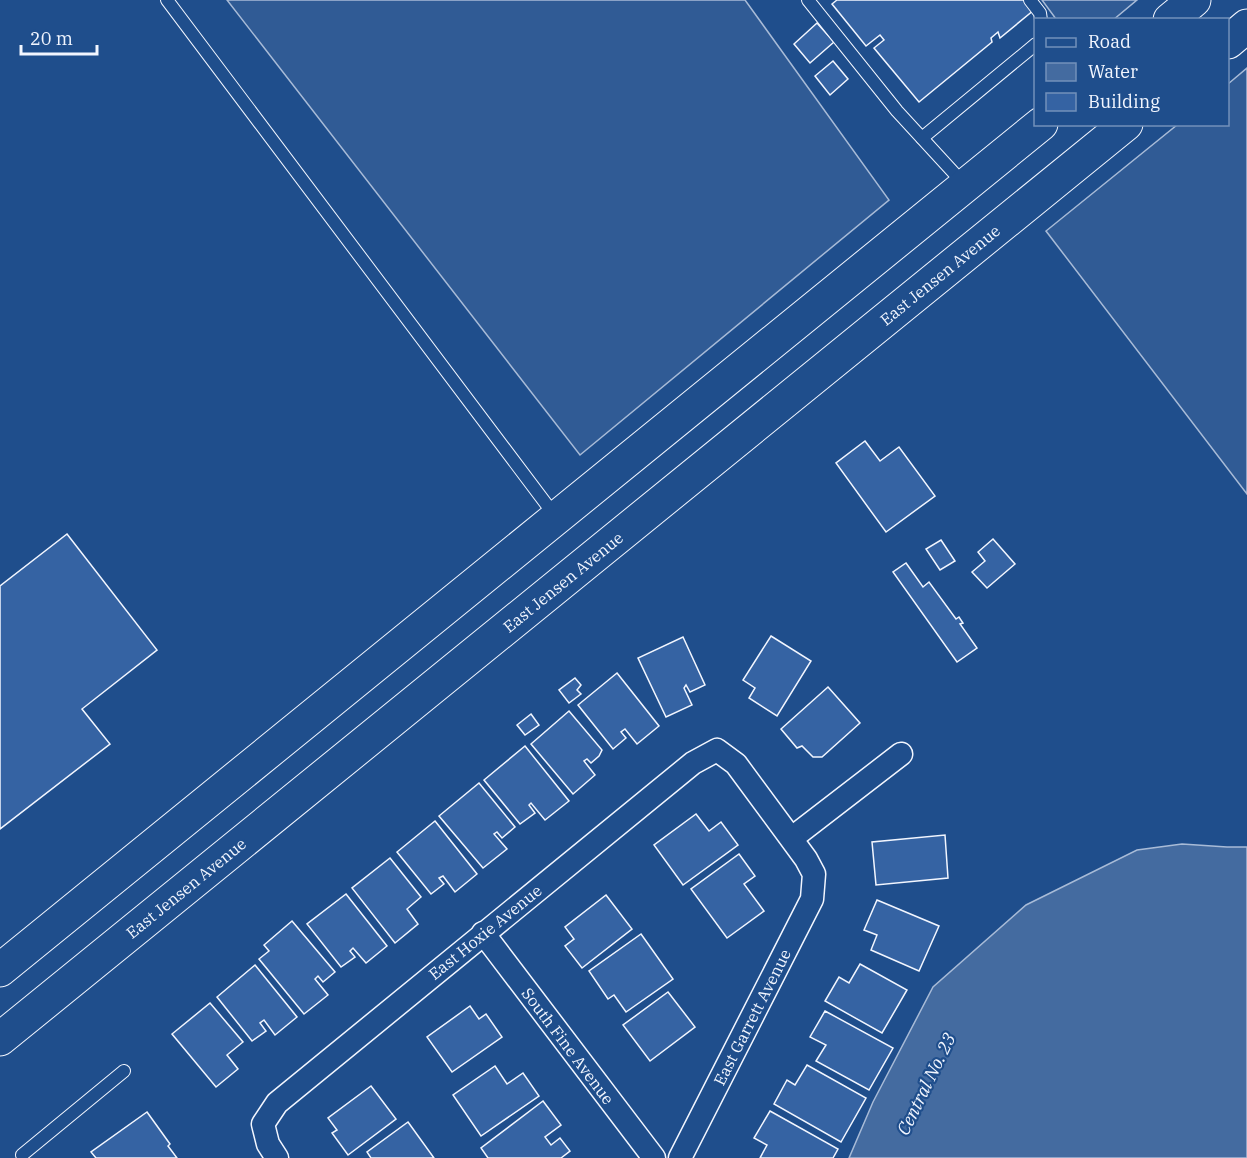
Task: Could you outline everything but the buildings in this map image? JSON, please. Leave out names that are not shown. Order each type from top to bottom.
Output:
[{"type":"main road","points":[[1172,18],[1194,0]]},
{"type":"main road","points":[[1229,40],[1247,26]]},
{"type":"main road","points":[[0,970],[1039,126]]},
{"type":"main road","name":"East Jensen Avenue","points":[[0,1039],[1124,126]]},
{"type":"street","name":"East Hoxie Avenue","points":[[278,1158],[268,1144],[263,1124],[277,1103],[693,763],[717,750],[736,764],[792,838]]},
{"type":"street","points":[[792,838],[901,754]]},
{"type":"street","name":"East Garrett Avenue","points":[[680,1158],[812,899],[814,874],[792,838]]},
{"type":"street","name":"South Fine Avenue","points":[[483,933],[654,1158]]},
{"type":"lane","points":[[167,0],[557,518]]},
{"type":"lane","points":[[808,0],[897,111],[966,186]]},
{"type":"lane","points":[[1030,0],[1040,13],[1041,18]]},
{"type":"lane","points":[[922,138],[1034,45]]},
{"type":"lane","points":[[21,1157],[124,1071]]},
{"type":"shaded area","points":[[227,0],[745,0],[889,200],[580,455]]},
{"type":"shaded area","points":[[1042,0],[1137,0],[1115,18],[1055,18]]},
{"type":"shaded area","points":[[1247,68],[1247,494],[1046,231],[1176,126],[1229,126],[1229,83]]},
{"type":"water","name":"Central No. 23","points":[[1182,844],[1247,847],[1247,1158],[849,1158],[873,1102],[933,987],[1026,905],[1137,850]]}]
